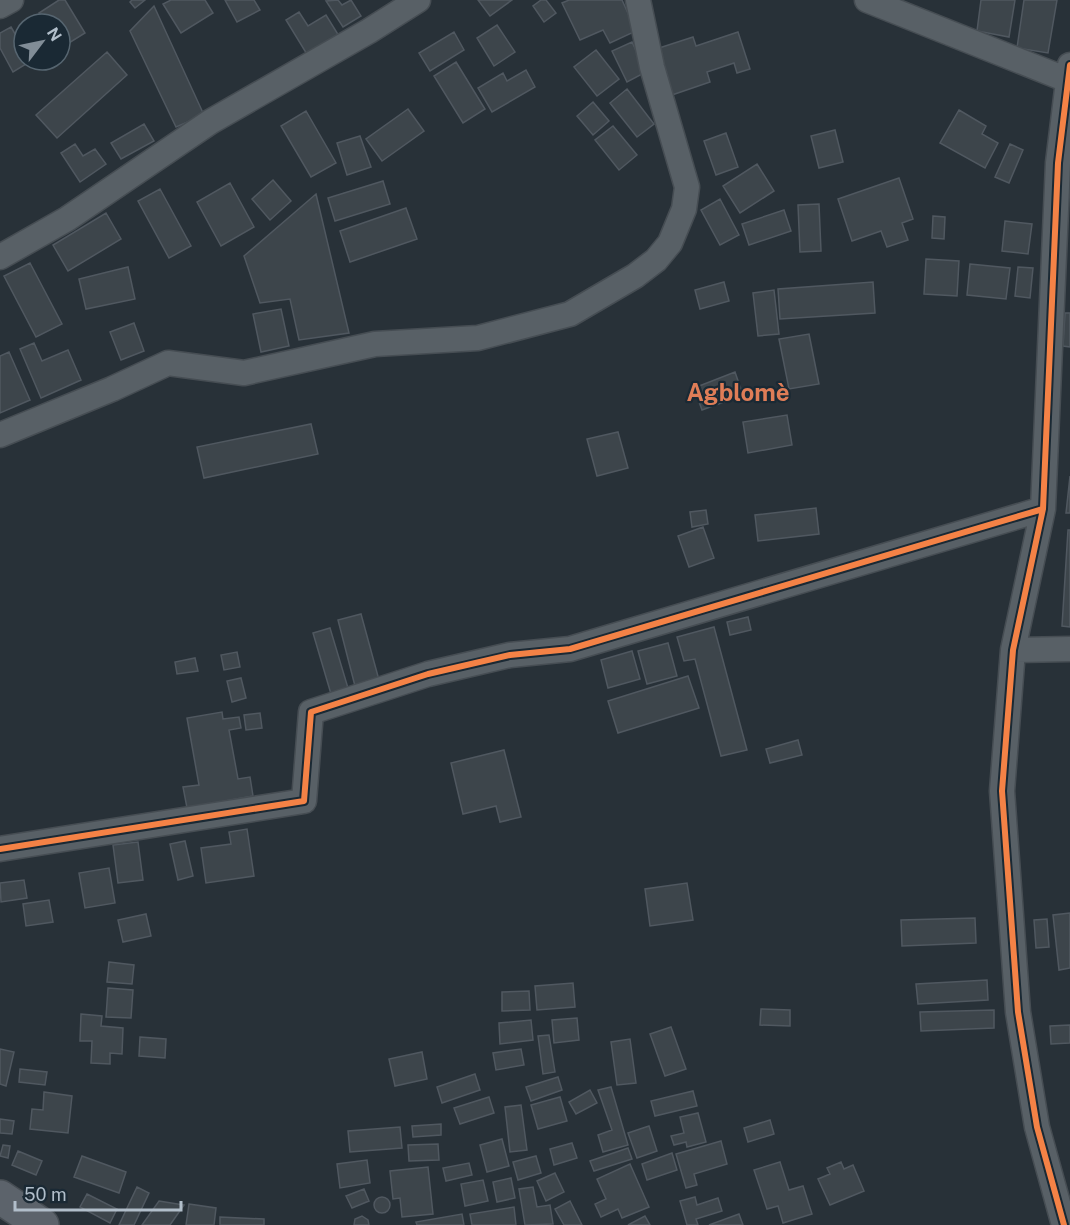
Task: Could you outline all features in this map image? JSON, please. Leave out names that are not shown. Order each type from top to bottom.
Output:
[{"type":"street","points":[[0,6],[11,0]]},
{"type":"street","points":[[0,257],[68,219],[210,122],[369,31],[418,0]]},
{"type":"street","points":[[0,435],[112,389],[168,363],[244,373],[375,345],[478,338],[570,314],[635,276],[656,260],[670,243],[684,209],[687,187],[652,67],[638,0]]},
{"type":"street","points":[[867,0],[1069,75],[1058,163],[1043,508],[1014,650],[1002,791],[1018,1012],[1037,1127],[1064,1225]]},
{"type":"street","points":[[0,849],[304,801],[311,712],[428,674],[510,655],[570,649],[1043,508]]},
{"type":"street","points":[[1014,650],[1070,649]]},
{"type":"street","points":[[0,1197],[42,1225]]},
{"type":"building","points":[[59,0],[65,0],[85,33],[72,41],[72,12],[41,12]]},
{"type":"building","points":[[145,0],[135,8],[130,2]]},
{"type":"building","points":[[171,0],[205,0],[213,13],[181,33],[163,4]]},
{"type":"building","points":[[225,0],[254,0],[260,10],[237,22]]},
{"type":"building","points":[[338,0],[342,5],[351,0],[361,16],[343,27],[326,1]]},
{"type":"building","points":[[478,0],[512,0],[490,16]]},
{"type":"building","points":[[541,0],[546,0],[556,13],[544,22],[533,6]]},
{"type":"building","points":[[569,0],[622,0],[636,31],[610,43],[603,30],[580,40],[562,3]]},
{"type":"building","points":[[981,0],[1015,0],[1009,37],[977,31]]},
{"type":"building","points":[[1024,0],[1057,0],[1048,53],[1017,48]]},
{"type":"building","points":[[154,6],[204,115],[176,127],[130,31]]},
{"type":"building","points":[[299,12],[308,26],[326,15],[339,36],[308,56],[286,20]]},
{"type":"building","points":[[497,25],[515,52],[494,66],[477,38]]},
{"type":"building","points":[[11,27],[12,29],[12,70],[0,48],[0,33]]},
{"type":"building","points":[[454,32],[464,50],[430,71],[419,53]]},
{"type":"building","points":[[738,32],[750,69],[737,73],[734,63],[707,72],[710,82],[669,96],[653,50],[693,37],[696,46]]},
{"type":"building","points":[[632,42],[646,72],[627,82],[612,51]]},
{"type":"building","points":[[596,50],[619,79],[597,96],[574,67]]},
{"type":"building","points":[[107,52],[127,75],[57,138],[36,115]]},
{"type":"building","points":[[456,62],[485,109],[463,123],[434,76]]},
{"type":"building","points":[[526,70],[535,87],[492,112],[478,88],[503,73],[507,81]]},
{"type":"building","points":[[627,89],[654,124],[637,137],[610,103]]},
{"type":"building","points":[[593,102],[609,121],[593,135],[577,116]]},
{"type":"building","points":[[408,109],[424,131],[382,161],[366,139]]},
{"type":"building","points":[[959,110],[986,126],[982,134],[998,143],[985,168],[940,143]]},
{"type":"building","points":[[306,111],[336,163],[311,177],[281,126]]},
{"type":"building","points":[[144,124],[154,141],[121,159],[111,143]]},
{"type":"building","points":[[613,126],[637,155],[619,170],[595,140]]},
{"type":"building","points":[[835,130],[843,162],[819,168],[811,136]]},
{"type":"building","points":[[726,133],[738,167],[716,175],[704,141]]},
{"type":"building","points":[[360,136],[371,167],[347,175],[337,143]]},
{"type":"building","points":[[75,144],[83,156],[95,149],[106,164],[80,182],[61,153]]},
{"type":"building","points":[[1010,144],[1023,150],[1009,183],[995,177]]},
{"type":"building","points":[[757,164],[774,191],[740,213],[723,186]]},
{"type":"building","points":[[899,178],[913,219],[902,223],[908,240],[887,247],[881,231],[852,241],[838,199]]},
{"type":"building","points":[[273,180],[291,201],[270,220],[252,199]]},
{"type":"building","points":[[383,181],[390,204],[335,221],[328,198]]},
{"type":"building","points":[[230,183],[254,227],[221,246],[197,202]]},
{"type":"building","points":[[160,189],[191,246],[169,258],[138,201]]},
{"type":"building","points":[[316,194],[349,333],[299,340],[290,299],[260,303],[244,256]]},
{"type":"building","points":[[720,199],[739,235],[720,245],[701,210]]},
{"type":"building","points":[[819,204],[821,251],[800,252],[798,205]]},
{"type":"building","points":[[406,208],[417,239],[350,262],[340,231]]},
{"type":"building","points":[[784,210],[791,231],[749,245],[742,224]]},
{"type":"building","points":[[106,213],[121,239],[68,271],[53,245]]},
{"type":"building","points":[[933,216],[945,217],[944,239],[932,238]]},
{"type":"building","points":[[1005,221],[1032,224],[1028,254],[1002,251]]},
{"type":"building","points":[[926,259],[959,261],[957,296],[924,294]]},
{"type":"building","points":[[30,263],[62,324],[36,337],[4,276]]},
{"type":"building","points":[[970,264],[1010,268],[1006,299],[967,295]]},
{"type":"building","points":[[128,267],[135,299],[86,309],[79,279]]},
{"type":"building","points":[[1018,267],[1033,268],[1030,298],[1015,296]]},
{"type":"building","points":[[724,282],[729,301],[700,309],[695,290]]},
{"type":"building","points":[[873,282],[875,313],[780,319],[778,289]]},
{"type":"building","points":[[774,290],[779,334],[758,336],[753,293]]},
{"type":"building","points":[[281,309],[289,346],[261,352],[253,314]]},
{"type":"building","points":[[1065,313],[1070,313],[1070,347],[1063,346]]},
{"type":"building","points":[[134,323],[144,351],[121,360],[110,332]]},
{"type":"building","points":[[809,334],[819,384],[789,389],[779,339]]},
{"type":"building","points":[[34,343],[42,361],[68,350],[81,380],[41,398],[20,349]]},
{"type":"building","points":[[9,352],[30,400],[0,413],[0,356]]},
{"type":"building","points":[[735,372],[743,395],[702,410],[694,388]]},
{"type":"building","points":[[787,415],[792,445],[748,453],[743,422]]},
{"type":"building","points":[[311,424],[318,454],[204,478],[197,447]]},
{"type":"building","points":[[618,432],[628,468],[597,476],[587,439]]},
{"type":"building","points":[[1070,476],[1070,513],[1066,513]]},
{"type":"building","points":[[816,508],[819,534],[758,541],[755,515]]},
{"type":"building","points":[[706,510],[708,524],[692,527],[690,512]]},
{"type":"building","points":[[703,527],[714,558],[689,567],[678,536]]},
{"type":"building","points":[[1068,530],[1070,530],[1070,627],[1062,626]]},
{"type":"building","points":[[361,614],[379,680],[355,686],[338,620]]},
{"type":"building","points":[[748,617],[751,630],[730,635],[727,622]]},
{"type":"building","points":[[714,627],[747,750],[721,756],[695,659],[684,661],[677,637]]},
{"type":"building","points":[[330,628],[348,688],[331,694],[313,633]]},
{"type":"building","points":[[668,643],[677,676],[647,684],[638,651]]},
{"type":"building","points":[[632,651],[640,679],[608,688],[601,660]]},
{"type":"building","points":[[237,652],[240,667],[224,670],[221,655]]},
{"type":"building","points":[[195,658],[198,671],[177,674],[175,662]]},
{"type":"building","points":[[688,676],[699,708],[618,733],[608,701]]},
{"type":"building","points":[[241,678],[246,698],[232,702],[227,681]]},
{"type":"building","points":[[222,712],[223,719],[239,717],[241,728],[229,730],[238,779],[250,777],[253,796],[187,808],[183,787],[199,785],[187,718]]},
{"type":"building","points":[[260,713],[262,728],[246,730],[244,715]]},
{"type":"building","points":[[798,740],[802,755],[770,763],[766,749]]},
{"type":"building","points":[[504,750],[521,817],[500,822],[496,806],[463,814],[451,763]]},
{"type":"building","points":[[247,829],[254,876],[206,883],[201,848],[231,844],[229,832]]},
{"type":"building","points":[[185,841],[193,876],[178,880],[170,844]]},
{"type":"building","points":[[138,842],[143,880],[118,883],[113,845]]},
{"type":"building","points":[[109,868],[115,903],[85,908],[79,873]]},
{"type":"building","points":[[24,880],[27,898],[1,902],[0,883]]},
{"type":"building","points":[[687,883],[693,920],[650,926],[645,889]]},
{"type":"building","points":[[49,900],[53,922],[26,926],[23,904]]},
{"type":"building","points":[[1070,913],[1070,968],[1059,970],[1053,915]]},
{"type":"building","points":[[146,914],[151,936],[123,942],[118,920]]},
{"type":"building","points":[[975,918],[976,943],[902,946],[901,920]]},
{"type":"building","points":[[1047,919],[1049,947],[1036,948],[1034,920]]},
{"type":"building","points":[[109,962],[134,965],[132,984],[107,982]]},
{"type":"building","points":[[987,980],[988,1000],[918,1004],[916,984]]},
{"type":"building","points":[[573,983],[575,1007],[537,1010],[535,986]]},
{"type":"building","points":[[108,988],[133,990],[131,1018],[106,1017]]},
{"type":"building","points":[[529,991],[530,1010],[502,1011],[502,992]]},
{"type":"building","points":[[761,1009],[790,1010],[790,1026],[760,1025]]},
{"type":"building","points":[[994,1010],[994,1028],[921,1031],[920,1012]]},
{"type":"building","points":[[81,1014],[102,1016],[101,1026],[123,1028],[122,1054],[110,1053],[110,1064],[91,1063],[92,1041],[80,1041]]},
{"type":"building","points":[[577,1018],[579,1040],[554,1043],[552,1020]]},
{"type":"building","points":[[531,1020],[533,1040],[500,1044],[499,1023]]},
{"type":"building","points":[[1070,1025],[1070,1043],[1051,1044],[1050,1026]]},
{"type":"building","points":[[671,1027],[686,1069],[665,1076],[650,1034]]},
{"type":"building","points":[[549,1035],[555,1072],[543,1074],[538,1036]]},
{"type":"building","points":[[140,1037],[166,1039],[165,1058],[139,1056]]},
{"type":"building","points":[[630,1039],[636,1083],[617,1085],[611,1042]]},
{"type":"building","points":[[0,1049],[14,1052],[6,1086],[0,1084]]},
{"type":"building","points":[[521,1049],[524,1065],[496,1070],[493,1053]]},
{"type":"building","points":[[422,1052],[427,1079],[395,1086],[389,1059]]},
{"type":"building","points":[[20,1069],[47,1072],[45,1085],[19,1082]]},
{"type":"building","points":[[475,1074],[480,1090],[442,1103],[437,1087]]},
{"type":"building","points":[[558,1077],[562,1090],[531,1101],[526,1087]]},
{"type":"building","points":[[611,1087],[628,1145],[603,1152],[598,1135],[612,1130],[598,1090]]},
{"type":"building","points":[[590,1090],[597,1103],[576,1114],[569,1102]]},
{"type":"building","points":[[693,1091],[697,1106],[655,1116],[651,1101]]},
{"type":"building","points":[[44,1092],[72,1096],[68,1133],[30,1129],[32,1109],[43,1110]]},
{"type":"building","points":[[489,1097],[494,1113],[460,1124],[454,1108]]},
{"type":"building","points":[[560,1097],[567,1121],[538,1129],[531,1105]]},
{"type":"building","points":[[521,1105],[527,1150],[510,1152],[505,1107]]},
{"type":"building","points":[[698,1113],[706,1142],[687,1147],[686,1142],[674,1145],[671,1136],[684,1133],[680,1117]]},
{"type":"building","points":[[0,1119],[14,1121],[12,1134],[0,1133]]},
{"type":"building","points":[[770,1120],[774,1134],[748,1142],[744,1128]]},
{"type":"building","points":[[441,1124],[441,1135],[413,1137],[412,1126]]},
{"type":"building","points":[[649,1126],[657,1151],[637,1158],[628,1133]]},
{"type":"building","points":[[400,1127],[402,1148],[350,1152],[348,1131]]},
{"type":"building","points":[[502,1139],[509,1166],[487,1172],[480,1145]]},
{"type":"building","points":[[721,1141],[727,1164],[694,1174],[697,1185],[686,1188],[676,1154]]},
{"type":"building","points":[[572,1143],[577,1158],[554,1165],[550,1149]]},
{"type":"building","points":[[438,1144],[439,1160],[409,1161],[408,1145]]},
{"type":"building","points":[[3,1145],[10,1146],[8,1158],[0,1156]]},
{"type":"building","points":[[628,1148],[632,1159],[594,1171],[590,1161]]},
{"type":"building","points":[[18,1151],[42,1161],[36,1175],[12,1165]]},
{"type":"building","points":[[672,1153],[677,1170],[647,1180],[642,1164]]},
{"type":"building","points":[[82,1156],[126,1172],[119,1193],[74,1177]]},
{"type":"building","points":[[536,1156],[541,1173],[518,1180],[513,1162]]},
{"type":"building","points":[[367,1160],[370,1183],[340,1188],[337,1164]]},
{"type":"building","points":[[780,1162],[789,1190],[803,1186],[812,1214],[783,1223],[778,1206],[767,1209],[754,1170]]},
{"type":"building","points":[[841,1162],[844,1169],[853,1165],[864,1191],[830,1205],[818,1179],[830,1174],[827,1168]]},
{"type":"building","points":[[469,1163],[472,1175],[446,1181],[443,1168]]},
{"type":"building","points":[[630,1164],[649,1207],[622,1218],[618,1209],[601,1217],[595,1204],[606,1199],[597,1179]]},
{"type":"building","points":[[428,1167],[433,1214],[402,1217],[400,1198],[393,1199],[390,1171]]},
{"type":"building","points":[[555,1173],[564,1192],[546,1201],[537,1181]]},
{"type":"building","points":[[511,1178],[515,1198],[497,1202],[493,1182]]},
{"type":"building","points":[[483,1180],[488,1201],[465,1206],[461,1184]]},
{"type":"building","points":[[137,1187],[149,1193],[134,1225],[119,1225]]},
{"type":"building","points":[[533,1187],[537,1207],[550,1205],[553,1224],[525,1225],[519,1189]]},
{"type":"building","points":[[364,1189],[369,1201],[352,1208],[346,1196]]},
{"type":"building","points":[[87,1194],[117,1209],[110,1223],[80,1207]]},
{"type":"building","points":[[382,1197],[388,1199],[390,1205],[388,1211],[382,1213],[376,1211],[374,1205],[376,1199]]},
{"type":"building","points":[[695,1197],[697,1205],[718,1198],[722,1211],[696,1219],[698,1225],[687,1225],[680,1201]]},
{"type":"building","points":[[159,1201],[184,1205],[170,1225],[142,1225]]},
{"type":"building","points":[[570,1201],[582,1225],[564,1225],[555,1209]]},
{"type":"building","points":[[189,1204],[216,1208],[214,1225],[186,1225]]},
{"type":"building","points":[[514,1207],[516,1225],[472,1225],[470,1214]]},
{"type":"building","points":[[462,1214],[464,1225],[417,1225],[416,1222]]},
{"type":"building","points":[[739,1214],[743,1225],[709,1225]]},
{"type":"building","points":[[362,1216],[368,1220],[369,1225],[354,1225],[355,1219]]},
{"type":"building","points":[[645,1216],[650,1225],[628,1225]]},
{"type":"building","points":[[220,1217],[264,1219],[264,1225],[220,1225]]},
{"type":"cycle path","points":[[1064,1225],[1037,1127],[1018,1012],[1002,791],[1013,650],[1043,509],[1058,163],[1070,65]]},
{"type":"cycle path","points":[[0,849],[304,801],[311,712],[428,674],[510,655],[570,649],[1043,509]]},
{"type":"district","name":"Agblomè","points":[[738,392]]}]
